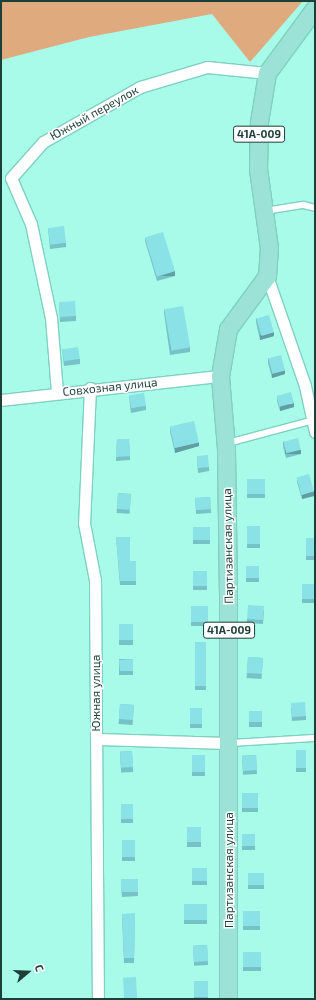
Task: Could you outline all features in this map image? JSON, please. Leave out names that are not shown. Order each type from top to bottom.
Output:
[{"type":"main road","name":"41А-009","points":[[267,276],[269,248],[258,169],[259,122],[267,73],[315,8]]},
{"type":"main road","name":"Партизанская улица","points":[[228,999],[230,743],[226,444],[220,376],[228,329],[267,276]]},
{"type":"street","name":"Южный переулок","points":[[57,392],[51,318],[31,224],[11,178],[43,142],[140,87],[207,67],[267,73]]},
{"type":"street","points":[[267,276],[305,386],[314,420],[315,432]]},
{"type":"street","name":"Совхозная улица","points":[[1,400],[90,388],[220,376]]},
{"type":"street","name":"Южная улица","points":[[90,388],[84,523],[95,580],[98,999]]},
{"type":"street","points":[[96,739],[230,743]]},
{"type":"lane","points":[[263,211],[304,205],[315,208]]},
{"type":"lane","points":[[226,444],[314,420]]},
{"type":"lane","points":[[230,743],[315,738]]},
{"type":"shaded area","points":[[1,1],[303,1],[250,62],[212,14],[89,37],[1,60]]},
{"type":"building","points":[[64,226],[66,243],[50,245],[48,228]]},
{"type":"building","points":[[163,232],[175,271],[157,277],[145,238]]},
{"type":"building","points":[[75,301],[76,316],[60,317],[59,302]]},
{"type":"building","points":[[183,306],[190,347],[172,351],[164,309]]},
{"type":"building","points":[[269,315],[274,332],[261,336],[257,319]]},
{"type":"building","points":[[78,347],[80,359],[64,361],[62,350]]},
{"type":"building","points":[[281,355],[285,370],[273,374],[268,358]]},
{"type":"building","points":[[291,392],[294,403],[279,407],[277,396]]},
{"type":"building","points":[[144,393],[146,406],[131,408],[129,395]]},
{"type":"building","points":[[194,421],[199,442],[175,448],[170,427]]},
{"type":"building","points":[[298,438],[301,450],[286,453],[283,442]]},
{"type":"building","points":[[117,439],[129,439],[130,456],[116,457]]},
{"type":"building","points":[[208,455],[209,467],[198,468],[197,456]]},
{"type":"building","points":[[309,474],[314,491],[301,495],[297,478]]},
{"type":"building","points":[[247,479],[265,479],[265,494],[247,494]]},
{"type":"building","points":[[118,493],[131,494],[130,510],[117,509]]},
{"type":"building","points":[[210,497],[211,509],[196,510],[195,498]]},
{"type":"building","points":[[247,526],[260,526],[260,544],[247,544]]},
{"type":"building","points":[[193,527],[210,527],[210,540],[193,540]]},
{"type":"building","points":[[116,537],[130,537],[130,561],[136,561],[136,581],[120,581]]},
{"type":"building","points":[[306,538],[315,538],[315,556],[306,556]]},
{"type":"building","points":[[246,566],[259,566],[259,578],[246,578]]},
{"type":"building","points":[[193,571],[207,571],[207,586],[193,586]]},
{"type":"building","points":[[302,584],[315,584],[315,599],[302,599]]},
{"type":"building","points":[[248,605],[264,606],[263,620],[247,619]]},
{"type":"building","points":[[191,606],[208,606],[208,622],[191,622]]},
{"type":"building","points":[[119,624],[133,624],[133,640],[119,640]]},
{"type":"building","points":[[195,642],[206,642],[206,686],[195,686]]},
{"type":"building","points":[[248,657],[263,658],[262,674],[247,673]]},
{"type":"building","points":[[133,659],[133,671],[120,671],[119,660]]},
{"type":"building","points":[[305,702],[306,716],[292,717],[291,703]]},
{"type":"building","points":[[120,704],[134,705],[133,720],[119,719]]},
{"type":"building","points":[[190,708],[202,708],[202,724],[190,724]]},
{"type":"building","points":[[249,711],[262,711],[262,722],[249,722]]},
{"type":"building","points":[[296,750],[306,750],[306,768],[296,768]]},
{"type":"building","points":[[132,751],[133,767],[121,768],[120,752]]},
{"type":"building","points":[[192,755],[205,755],[205,772],[192,772]]},
{"type":"building","points":[[256,755],[257,770],[243,771],[242,756]]},
{"type":"building","points":[[242,793],[258,793],[258,808],[242,808]]},
{"type":"building","points":[[121,804],[133,804],[133,819],[121,819]]},
{"type":"building","points":[[187,827],[201,827],[201,842],[187,842]]},
{"type":"building","points":[[242,834],[255,834],[255,846],[242,846]]},
{"type":"building","points":[[122,840],[135,840],[135,857],[122,857]]},
{"type":"building","points":[[192,868],[207,868],[207,881],[192,881]]},
{"type":"building","points":[[248,873],[264,873],[264,885],[248,885]]},
{"type":"building","points":[[121,879],[138,879],[138,892],[121,892]]},
{"type":"building","points":[[184,904],[207,904],[207,920],[184,920]]},
{"type":"building","points":[[243,911],[260,911],[260,926],[243,926]]},
{"type":"building","points":[[135,913],[134,958],[124,958],[122,914]]},
{"type":"building","points":[[207,945],[208,961],[194,962],[193,946]]},
{"type":"building","points":[[243,952],[261,952],[261,967],[243,967]]},
{"type":"building","points":[[136,977],[137,999],[124,999],[123,978]]},
{"type":"building","points":[[194,981],[208,981],[208,997],[194,997]]}]
